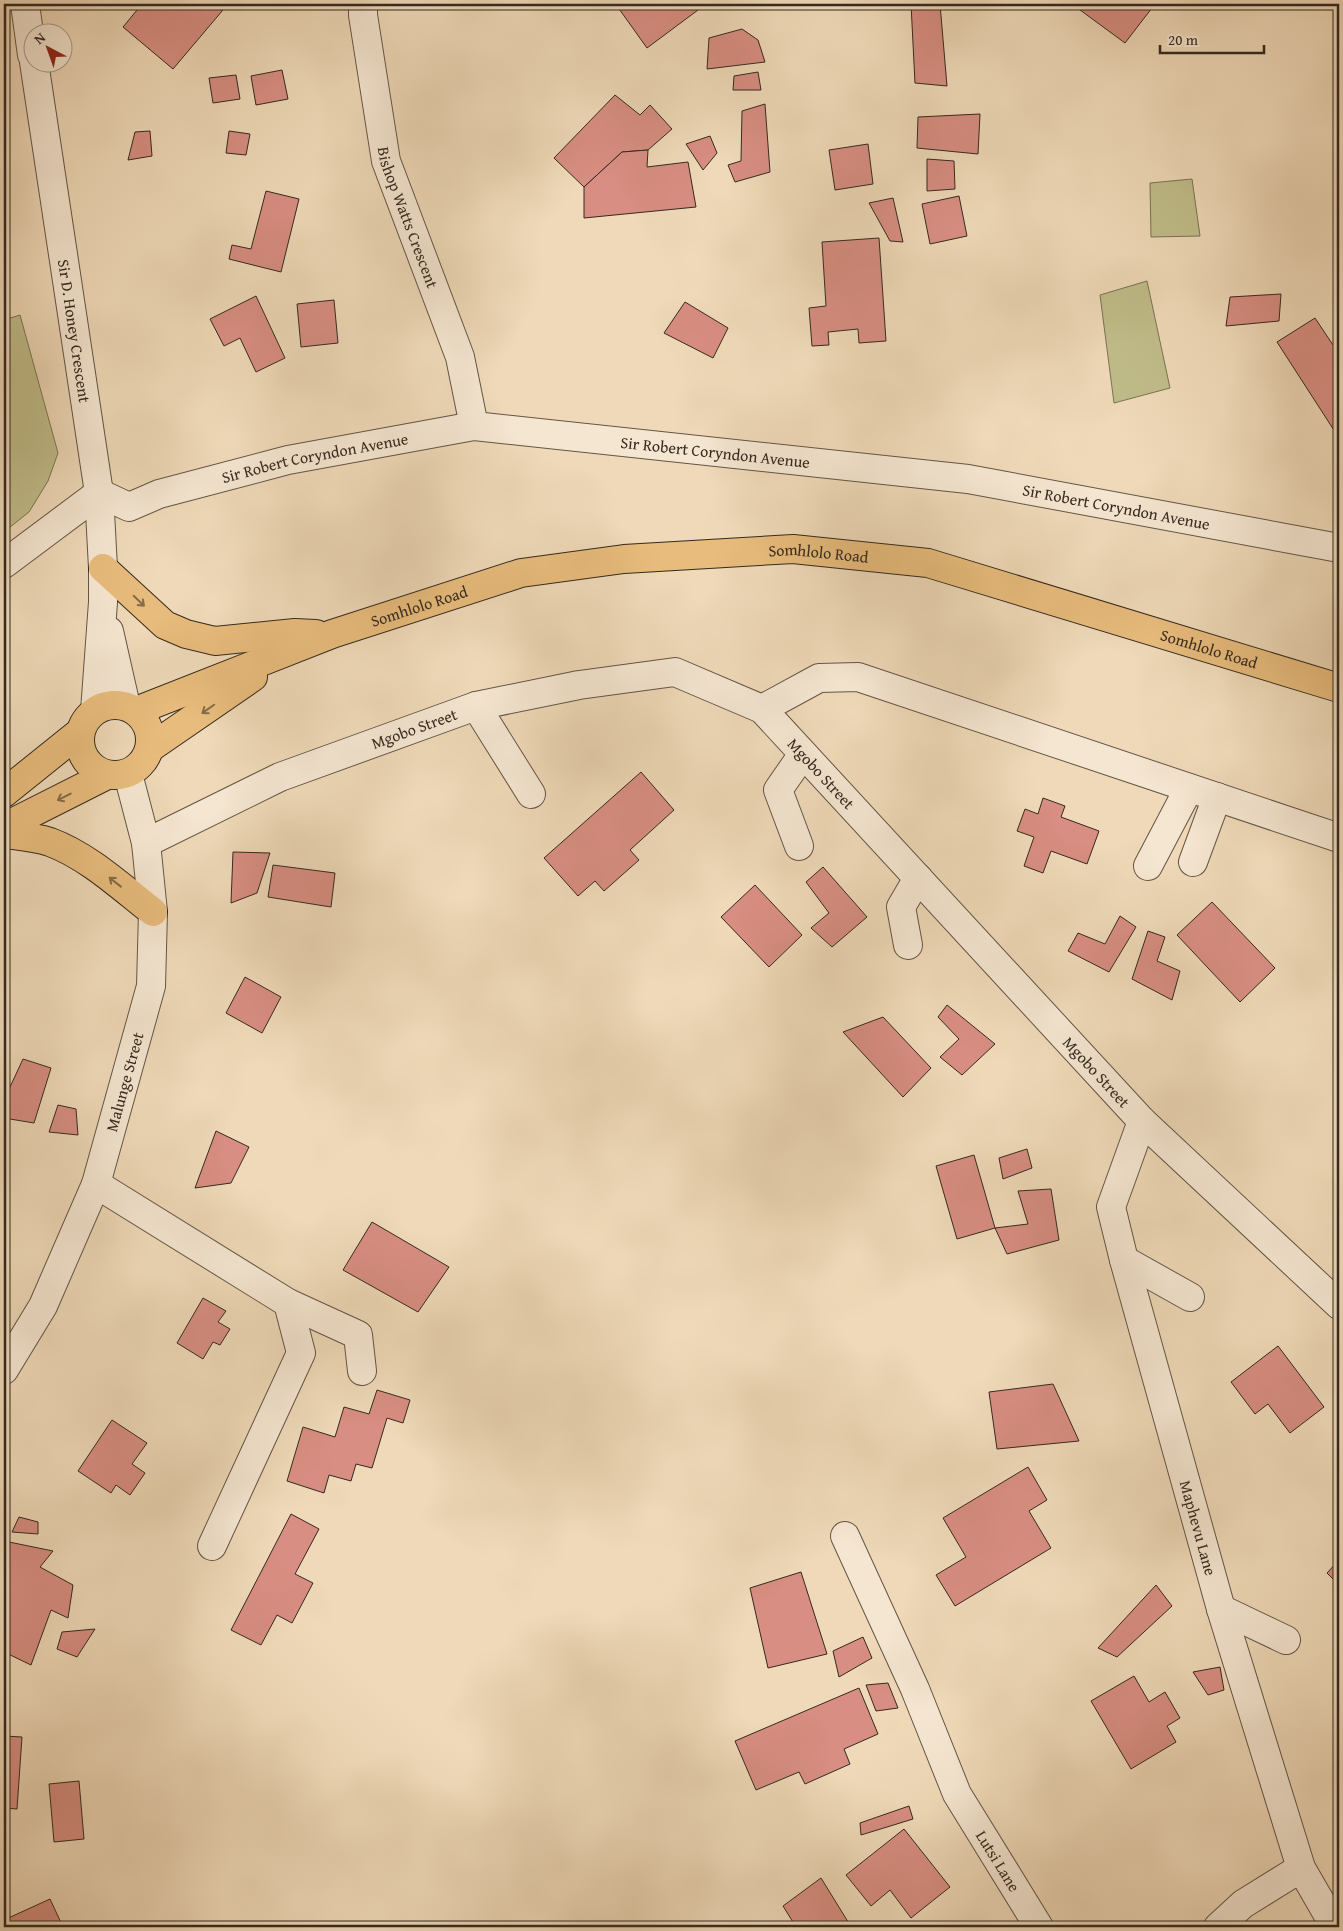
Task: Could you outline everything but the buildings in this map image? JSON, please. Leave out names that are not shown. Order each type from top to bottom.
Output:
[{"type":"main road","name":"Somhlolo Road","points":[[4,793],[110,705],[131,709],[291,651],[332,634],[521,573],[624,558],[793,549],[928,563],[1339,688]]},
{"type":"main road","points":[[103,568],[165,625],[186,634],[215,641],[295,633],[332,634]]},
{"type":"main road","name":"Somhlolo Road","points":[[4,827],[144,761],[150,748],[291,651]]},
{"type":"main road","points":[[131,709],[146,722],[150,734],[150,748]]},
{"type":"main road","points":[[88,722],[80,746],[85,759],[94,769],[117,774]]},
{"type":"main road","points":[[4,834],[31,837],[50,842],[66,850],[103,873],[153,912]]},
{"type":"street","points":[[25,4],[27,22]]},
{"type":"street","name":"Bishop Watts Crescent","points":[[363,4],[363,15],[386,161],[460,357],[474,426]]},
{"type":"street","name":"Sir D. Honey Crescent","points":[[36,72],[99,493],[103,568],[102,602],[88,722]]},
{"type":"street","name":"Sir Robert Coryndon Avenue","points":[[99,493],[129,507],[159,494],[288,460],[474,426],[968,479],[1339,548]]},
{"type":"street","points":[[4,564],[99,493]]},
{"type":"street","name":"Sir D. Honey Crescent","points":[[102,602],[131,709]]},
{"type":"street","name":"Mgobo Street","points":[[146,843],[280,777],[476,706],[579,685],[675,672],[762,709],[1142,1122],[1339,1304]]},
{"type":"street","points":[[762,709],[819,678],[858,677],[1339,838]]},
{"type":"street","points":[[476,706],[531,794]]},
{"type":"street","points":[[799,846],[778,790],[803,754]]},
{"type":"street","name":"Malunge Street","points":[[4,1370],[43,1306],[96,1184],[150,986],[153,912],[146,843],[117,774]]},
{"type":"street","points":[[1148,866],[1189,788]]},
{"type":"street","points":[[1193,862],[1217,796]]},
{"type":"street","points":[[908,945],[901,907],[918,878]]},
{"type":"street","name":"Maphevu Lane","points":[[1142,1122],[1111,1207],[1221,1609],[1301,1868],[1329,1901],[1335,1927]]},
{"type":"street","points":[[96,1184],[288,1303],[358,1335],[362,1371]]},
{"type":"street","points":[[1124,1260],[1190,1297]]},
{"type":"street","points":[[212,1546],[300,1353],[288,1303]]},
{"type":"street","name":"Lutsi Lane","points":[[845,1536],[914,1689],[957,1794],[1039,1927]]},
{"type":"street","points":[[1221,1609],[1286,1640]]},
{"type":"street","points":[[1218,1927],[1243,1904],[1301,1868]]},
{"type":"shaded area","points":[[1192,179],[1200,236],[1151,237],[1150,183]]},
{"type":"shaded area","points":[[1147,281],[1170,388],[1114,403],[1100,295]]},
{"type":"shaded area","points":[[20,315],[58,453],[48,481],[29,512],[4,532],[4,320]]}]
